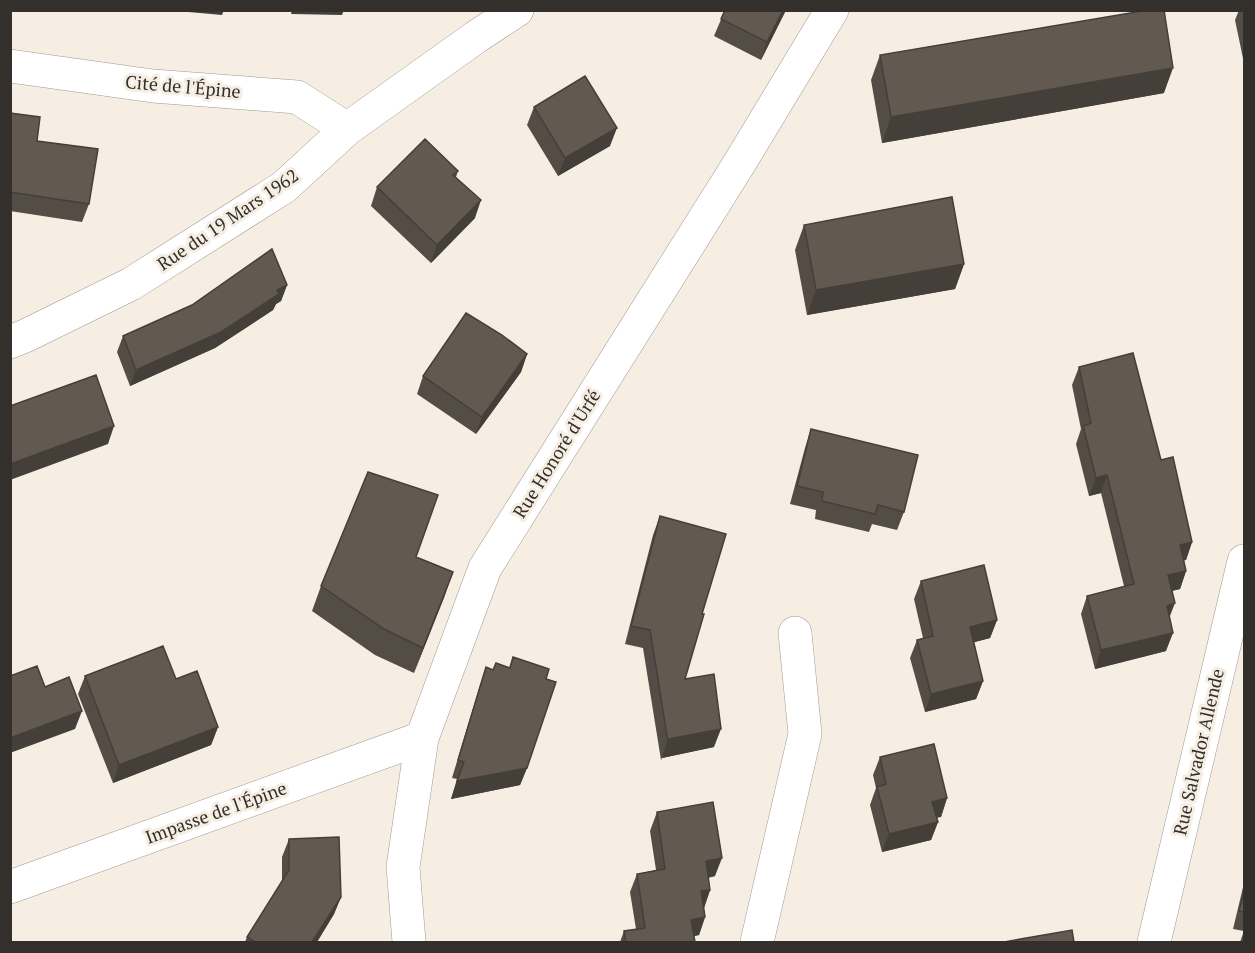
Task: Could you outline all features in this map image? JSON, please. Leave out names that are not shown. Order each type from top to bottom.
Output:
[{"type":"street","name":"Rue du 19 Mars 1962","points":[[10,342],[131,284],[284,187],[347,129],[517,10]]},
{"type":"street","name":"Rue Honoré d'Urfé","points":[[409,942],[403,867],[423,738],[485,568],[739,164],[832,10]]},
{"type":"street","name":"Cité de l'Épine","points":[[10,66],[153,87],[297,97],[347,129]]},
{"type":"street","name":"Rue Salvador Allende","points":[[1154,942],[1245,561]]},
{"type":"street","points":[[757,942],[805,734],[795,633]]},
{"type":"street","name":"Impasse de l'Épine","points":[[10,887],[423,738]]},
{"type":"building","points":[[725,10],[783,10],[767,42],[721,19]]},
{"type":"building","points":[[1148,10],[1164,10],[1173,68],[891,117],[880,55]]},
{"type":"building","points":[[585,76],[617,128],[565,158],[534,107]]},
{"type":"building","points":[[10,113],[40,117],[37,141],[98,149],[89,204],[10,192]]},
{"type":"building","points":[[425,139],[458,171],[453,175],[481,200],[437,245],[377,187]]},
{"type":"building","points":[[952,197],[964,264],[816,290],[804,225]]},
{"type":"building","points":[[272,249],[287,285],[277,290],[279,294],[221,332],[136,370],[123,336],[192,305]]},
{"type":"building","points":[[466,313],[502,335],[527,354],[482,417],[423,376]]},
{"type":"building","points":[[1133,353],[1161,460],[1173,457],[1192,542],[1180,545],[1186,571],[1168,575],[1175,603],[1167,606],[1173,633],[1101,650],[1087,596],[1134,584],[1107,475],[1096,478],[1083,426],[1091,423],[1079,367]]},
{"type":"building","points":[[96,375],[114,426],[10,464],[10,406]]},
{"type":"building","points":[[811,429],[918,455],[904,512],[878,505],[875,514],[822,501],[823,492],[797,486]]},
{"type":"building","points":[[368,472],[438,495],[416,557],[453,572],[423,648],[384,629],[321,586]]},
{"type":"building","points":[[660,516],[726,534],[685,679],[714,674],[721,729],[668,739],[668,742],[650,630],[631,626]]},
{"type":"building","points":[[984,565],[997,620],[970,627],[983,681],[931,694],[917,640],[933,636],[921,581]]},
{"type":"building","points":[[163,646],[176,679],[197,671],[218,727],[119,765],[85,676]]},
{"type":"building","points":[[513,657],[549,669],[546,679],[556,682],[527,768],[457,781],[464,762],[458,760],[486,667],[493,670],[496,663],[510,668]]},
{"type":"building","points":[[37,666],[45,687],[69,677],[82,711],[10,738],[10,676]]},
{"type":"building","points":[[934,744],[947,798],[932,802],[938,822],[889,834],[877,787],[886,784],[880,757]]},
{"type":"building","points":[[713,802],[722,858],[706,861],[710,890],[701,891],[705,917],[691,920],[695,942],[626,942],[624,931],[645,928],[637,874],[665,869],[657,812]]},
{"type":"building","points":[[339,837],[341,897],[312,942],[255,942],[247,937],[289,870],[289,839]]},
{"type":"building","points":[[1245,889],[1245,912],[1239,911]]},
{"type":"building","points":[[1072,930],[1074,942],[1004,942]]}]
